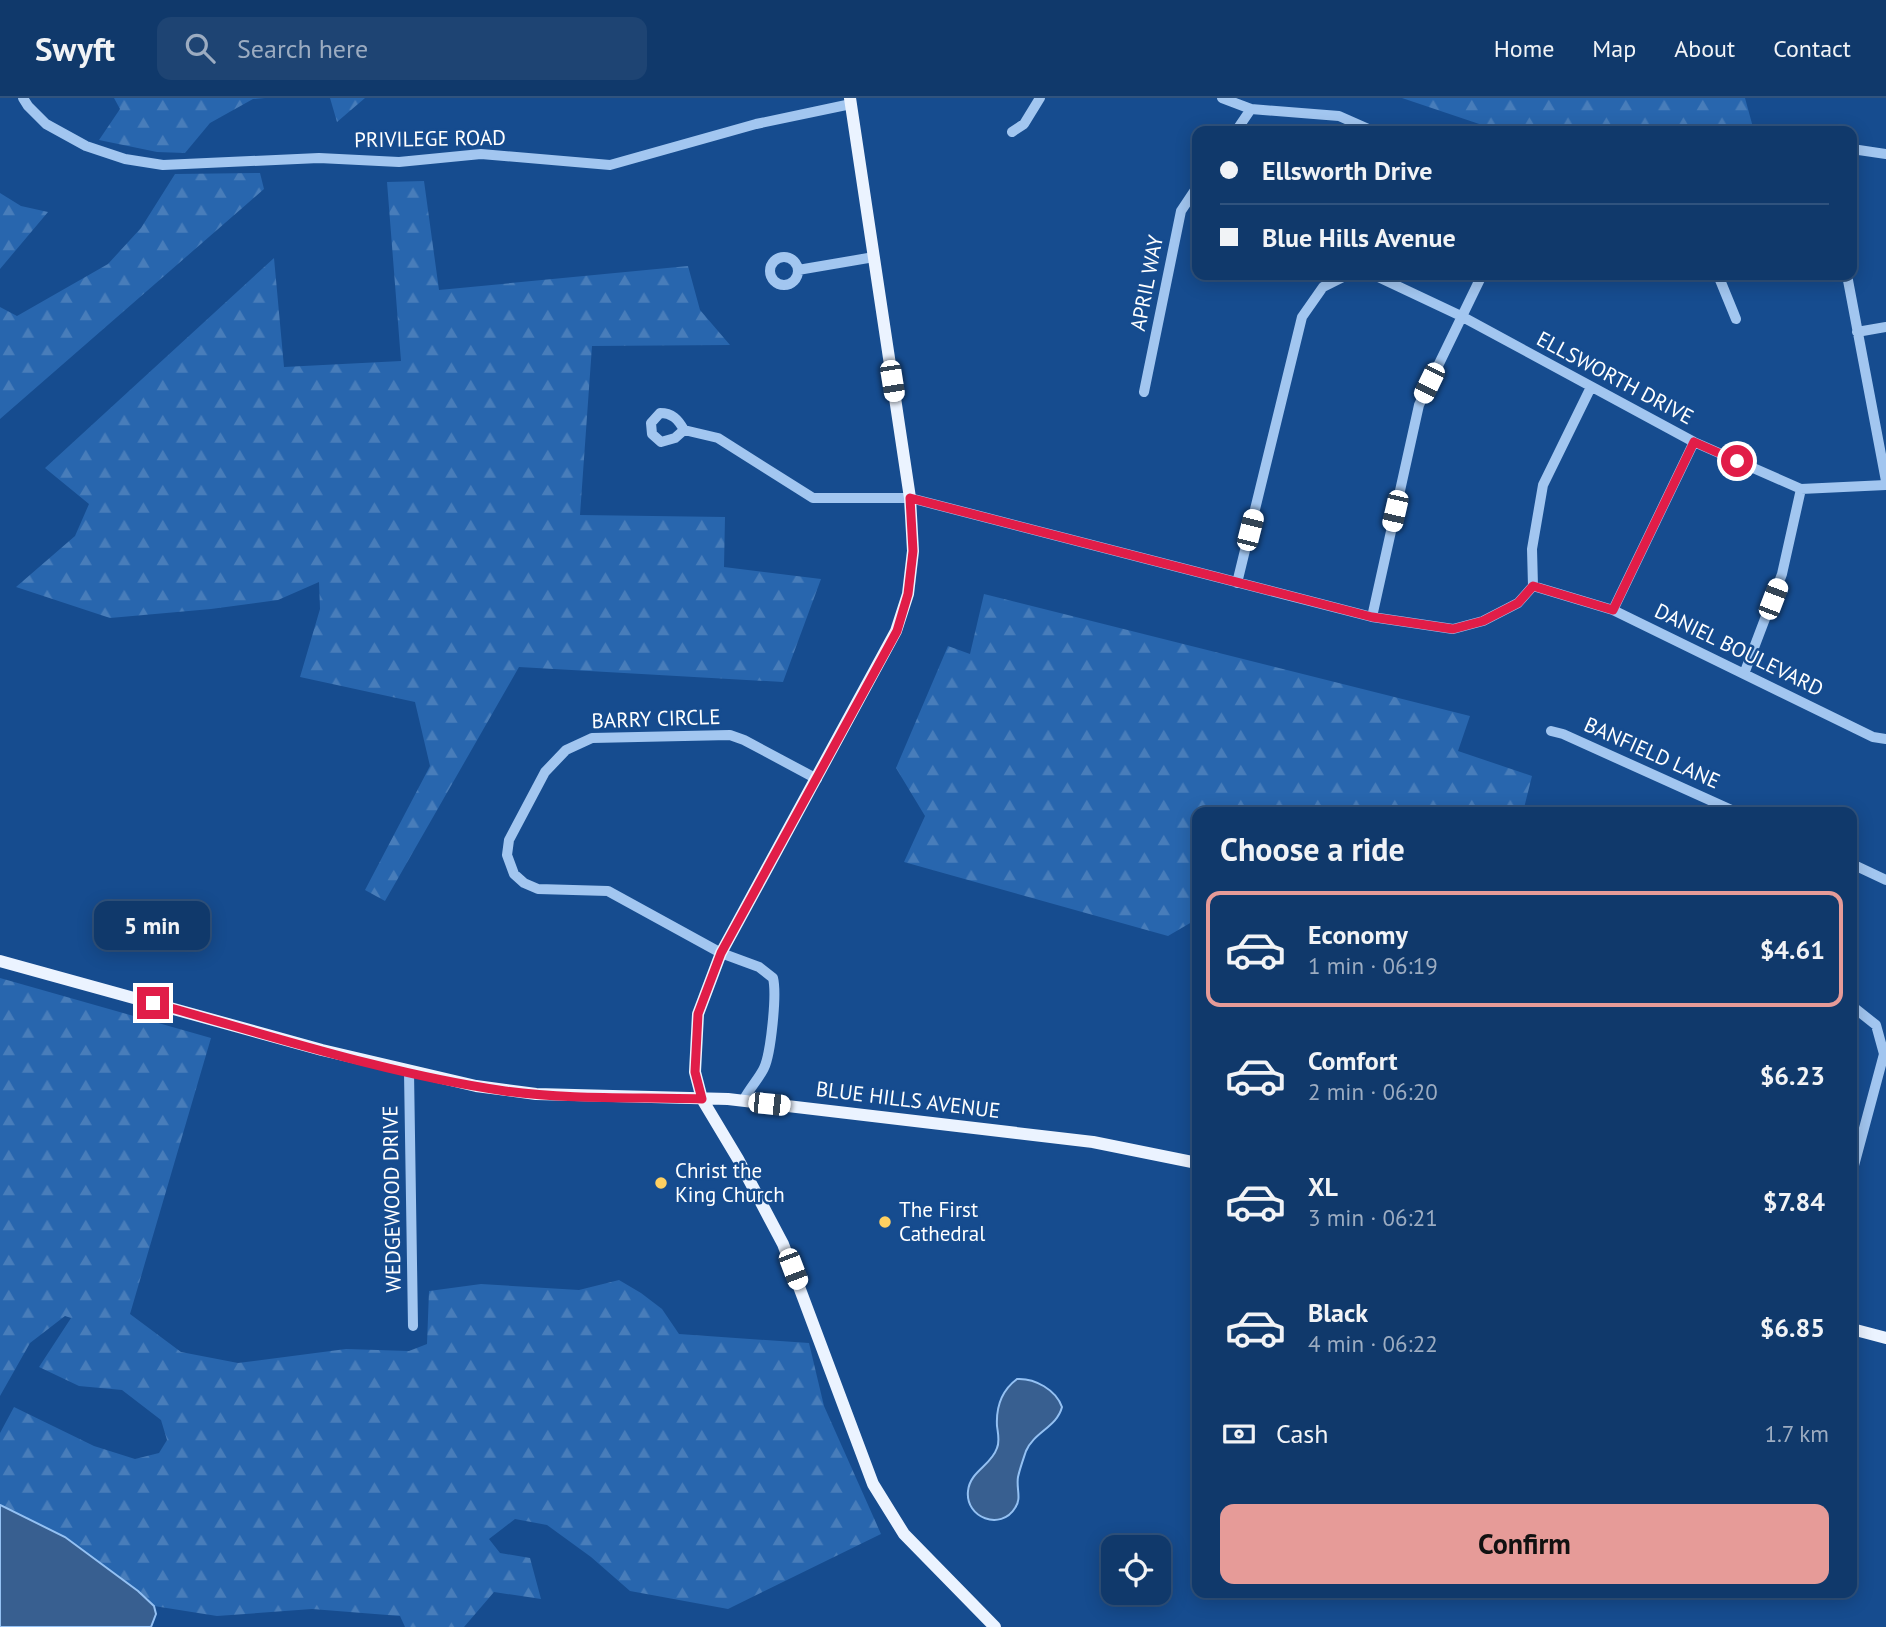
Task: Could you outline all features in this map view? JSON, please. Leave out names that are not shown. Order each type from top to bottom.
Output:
[{"type":"main road","points":[[851,101],[910,498],[913,551],[908,594],[897,631],[721,953],[697,1021],[695,1072],[702,1099],[738,1158],[783,1244],[873,1484],[904,1534],[995,1627]]},
{"type":"main road","name":"BLUE HILLS AVENUE","points":[[0,961],[322,1050],[476,1086],[536,1094],[743,1101],[1093,1142],[1192,1162]]},
{"type":"main road","points":[[1857,1330],[1886,1338]]},
{"type":"street","name":"PRIVILEGE ROAD","points":[[23,98],[47,124],[86,146],[125,159],[163,165],[319,158],[399,162],[481,154],[610,165],[756,124],[851,101]]},
{"type":"street","points":[[1012,132],[1024,124],[1040,98]]},
{"type":"street","points":[[1222,98],[1251,109],[1339,116],[1362,126]]},
{"type":"street","points":[[1239,126],[1251,109]]},
{"type":"street","points":[[1857,150],[1886,154]]},
{"type":"street","name":"APRIL WAY","points":[[1144,391],[1181,211],[1192,194]]},
{"type":"street","points":[[799,270],[874,257]]},
{"type":"street","points":[[1237,583],[1302,317],[1323,288],[1338,280]]},
{"type":"street","name":"ELLSWORTH DRIVE","points":[[1385,280],[1461,316],[1694,442],[1801,489],[1886,483]]},
{"type":"street","points":[[1372,617],[1419,405],[1479,280]]},
{"type":"street","points":[[1720,280],[1735,319]]},
{"type":"street","points":[[1848,280],[1886,483]]},
{"type":"street","points":[[1857,332],[1886,327]]},
{"type":"street","points":[[684,430],[718,438],[813,498],[910,498],[1372,617],[1453,629],[1483,621],[1518,603],[1533,586],[1532,549],[1543,485],[1591,387]]},
{"type":"street","points":[[1613,610],[1694,442]]},
{"type":"street","points":[[1744,674],[1782,574],[1801,489]]},
{"type":"street","name":"DANIEL BOULEVARD","points":[[1533,586],[1613,610],[1873,737],[1886,739]]},
{"type":"street","name":"BANFIELD LANE","points":[[1551,731],[1725,807]]},
{"type":"street","name":"BARRY CIRCLE","points":[[721,953],[606,890],[542,890],[515,877],[509,865],[508,845],[533,793],[548,768],[566,750],[582,741],[603,736],[734,736],[817,779]]},
{"type":"street","points":[[1857,866],[1886,880]]},
{"type":"street","points":[[721,953],[765,971],[773,978],[767,1057],[762,1072],[743,1101]]},
{"type":"street","points":[[1857,1010],[1876,1025],[1884,1054],[1857,1154]]},
{"type":"street","name":"WEDGEWOOD DRIVE","points":[[409,1072],[414,1326]]},
{"type":"green space","points":[[114,98],[265,98],[253,99],[210,123],[185,153],[157,152],[99,140],[120,109]]},
{"type":"green space","points":[[330,98],[365,98],[337,122]]},
{"type":"green space","points":[[1402,98],[1745,98],[1753,126],[1485,126]]},
{"type":"green space","points":[[260,173],[264,189],[0,419],[0,307],[17,316],[108,264],[141,228],[175,174]]},
{"type":"green space","points":[[424,181],[439,290],[688,266],[700,310],[730,345],[592,346],[580,515],[725,517],[724,567],[821,579],[783,682],[519,667],[385,901],[365,890],[430,766],[415,702],[300,677],[320,609],[319,582],[278,600],[110,618],[16,587],[75,536],[89,504],[45,468],[274,258],[284,367],[401,361],[387,182]]},
{"type":"green space","points":[[0,193],[21,206],[48,212],[0,269]]},
{"type":"green space","points":[[984,594],[1470,716],[1458,751],[1532,776],[1524,807],[1192,807],[1192,922],[1168,936],[904,862],[925,816],[896,768],[948,646],[970,654]]},
{"type":"green space","points":[[0,978],[211,1038],[130,1314],[181,1352],[238,1363],[346,1349],[409,1351],[427,1344],[429,1291],[481,1284],[579,1290],[619,1280],[662,1309],[679,1334],[809,1343],[824,1406],[881,1534],[728,1609],[630,1591],[591,1557],[547,1525],[515,1519],[489,1539],[500,1553],[530,1558],[541,1599],[494,1592],[464,1627],[405,1627],[400,1616],[312,1609],[217,1616],[154,1606],[65,1537],[0,1505],[0,1433],[14,1407],[94,1446],[135,1459],[159,1453],[167,1440],[161,1420],[122,1390],[79,1386],[39,1367],[71,1318],[65,1316],[30,1343],[0,1396]]},
{"type":"shaded area","points":[[1017,1379],[1044,1386],[1055,1395],[1062,1407],[1055,1420],[1034,1439],[1026,1451],[1018,1477],[1018,1501],[1015,1508],[1009,1515],[993,1520],[978,1514],[972,1508],[968,1491],[976,1473],[990,1460],[997,1448],[999,1406],[1003,1394]]},
{"type":"shaded area","points":[[0,1505],[65,1537],[138,1591],[154,1606],[156,1614],[151,1627],[0,1627]]},
{"type":"place","name":"Christ the King Church","points":[[661,1183]]},
{"type":"place","name":"The First Cathedral","points":[[885,1222]]},
{"type":"route","points":[[153,1003],[322,1050],[476,1086],[536,1094],[702,1099],[695,1072],[698,1014],[721,953],[897,631],[908,594],[913,551],[910,498],[1372,617],[1453,629],[1483,621],[1518,603],[1533,586],[1613,610],[1694,442],[1737,461]]}]
